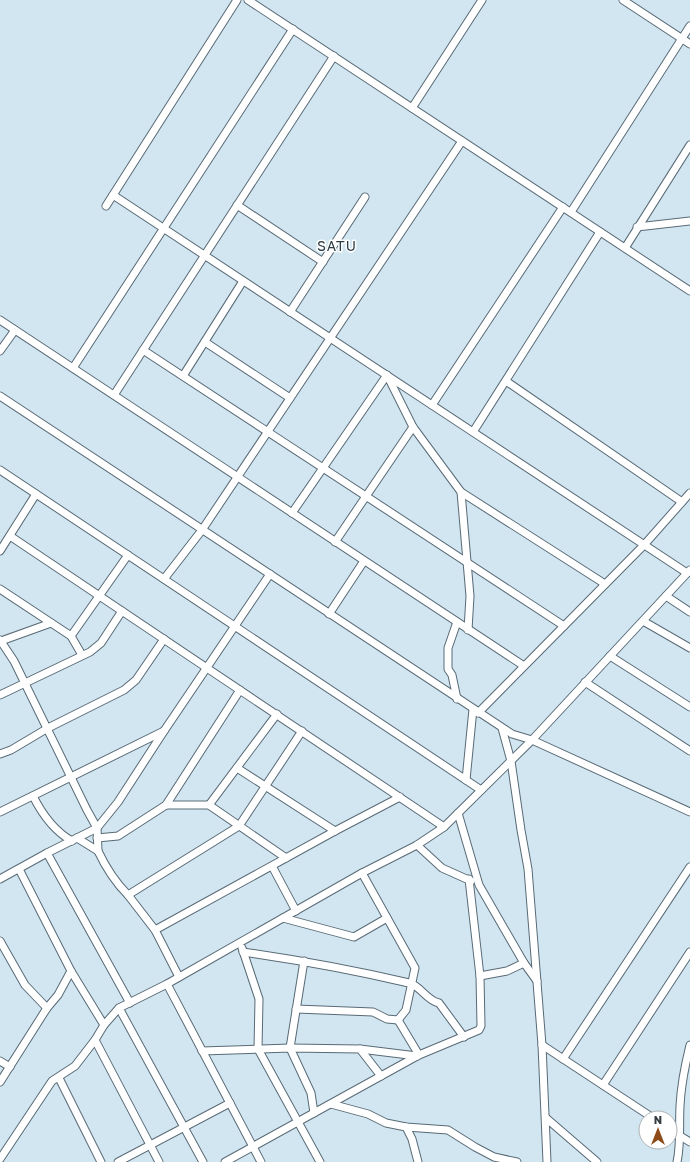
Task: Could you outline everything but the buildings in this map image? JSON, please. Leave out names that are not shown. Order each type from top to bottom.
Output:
[{"type":"street","points":[[106,206],[237,0]]},
{"type":"street","points":[[248,0],[690,291]]},
{"type":"street","points":[[412,108],[482,0]]},
{"type":"street","points":[[624,0],[690,44]]},
{"type":"street","points":[[571,212],[690,26]]},
{"type":"street","points":[[73,368],[292,29]]},
{"type":"street","points":[[114,395],[334,56]]},
{"type":"street","points":[[164,580],[202,530],[238,477],[462,141]]},
{"type":"street","points":[[625,248],[690,145]]},
{"type":"street","points":[[0,1159],[52,1081],[59,1078],[75,1066],[104,1025],[119,1008],[167,984],[362,873],[417,845],[444,827],[532,740],[689,572],[644,545],[113,195]]},
{"type":"street","points":[[290,312],[365,197]]},
{"type":"street","points":[[237,205],[323,262]]},
{"type":"street","points":[[432,405],[563,207]]},
{"type":"street","points":[[637,227],[690,221]]},
{"type":"street","points":[[473,432],[600,232]]},
{"type":"street","points":[[183,376],[244,281]]},
{"type":"street","points":[[0,320],[524,666]]},
{"type":"street","points":[[0,352],[15,330]]},
{"type":"street","points":[[204,342],[290,398]]},
{"type":"street","points":[[143,350],[564,626]]},
{"type":"street","points":[[387,376],[412,426],[461,492],[605,584]]},
{"type":"street","points":[[292,513],[387,376]]},
{"type":"street","points":[[506,381],[682,502]]},
{"type":"street","points":[[0,396],[502,728],[512,734],[532,740],[690,812]]},
{"type":"street","points":[[336,542],[412,426]]},
{"type":"street","points":[[0,470],[481,790]]},
{"type":"street","points":[[461,492],[470,596],[468,630]]},
{"type":"street","points":[[466,780],[475,711],[524,666],[644,545],[690,493]]},
{"type":"street","points":[[0,551],[36,494]]},
{"type":"street","points":[[10,536],[444,827]]},
{"type":"street","points":[[71,636],[128,555]]},
{"type":"street","points":[[329,614],[364,561]]},
{"type":"street","points":[[0,879],[97,828],[118,802],[270,574]]},
{"type":"street","points":[[0,589],[71,636],[82,655]]},
{"type":"street","points":[[666,596],[690,612]]},
{"type":"street","points":[[0,695],[90,652],[101,643],[122,611]]},
{"type":"street","points":[[643,621],[690,648]]},
{"type":"street","points":[[457,622],[448,648],[448,669],[452,675],[458,699]]},
{"type":"street","points":[[52,623],[0,641],[14,661],[97,828],[98,851],[107,870],[155,930],[179,977]]},
{"type":"street","points":[[0,754],[11,750],[48,728],[124,690],[136,680],[164,639]]},
{"type":"street","points":[[610,656],[690,707]]},
{"type":"street","points":[[586,682],[690,751]]},
{"type":"street","points":[[97,838],[118,836],[166,805],[240,690]]},
{"type":"street","points":[[209,805],[277,714]]},
{"type":"street","points":[[502,728],[511,761],[528,869],[542,1045],[548,1162]]},
{"type":"street","points":[[0,812],[164,731]]},
{"type":"street","points":[[128,895],[239,826],[302,731]]},
{"type":"street","points":[[237,768],[335,831]]},
{"type":"street","points":[[33,796],[47,819],[61,835],[74,839],[98,851]]},
{"type":"street","points":[[155,930],[400,797]]},
{"type":"street","points":[[166,805],[209,805],[286,858]]},
{"type":"street","points":[[458,813],[479,885],[524,963],[537,981]]},
{"type":"street","points":[[417,845],[442,868],[469,879],[479,885]]},
{"type":"street","points":[[47,853],[130,1003]]},
{"type":"street","points":[[272,866],[296,911]]},
{"type":"street","points":[[563,1059],[690,867]]},
{"type":"street","points":[[19,869],[71,971],[104,1025]]},
{"type":"street","points":[[362,873],[415,968],[406,1010],[398,1020]]},
{"type":"street","points":[[225,1162],[418,1056],[479,1030],[482,1026],[480,976],[469,879]]},
{"type":"street","points":[[283,918],[354,937],[387,918]]},
{"type":"street","points":[[0,941],[25,985],[48,1008]]},
{"type":"street","points":[[240,942],[259,999],[258,1049],[320,1162]]},
{"type":"street","points":[[243,952],[304,961],[412,984],[432,1001],[439,1003],[464,1037]]},
{"type":"street","points":[[603,1085],[690,952]]},
{"type":"street","points":[[304,961],[290,1048],[311,1093],[314,1113]]},
{"type":"street","points":[[480,976],[506,971],[524,963]]},
{"type":"street","points":[[0,1082],[58,995],[71,971]]},
{"type":"street","points":[[167,984],[261,1162]]},
{"type":"street","points":[[119,1008],[203,1162]]},
{"type":"street","points":[[296,1009],[373,1012],[387,1019],[398,1020]]},
{"type":"street","points":[[398,1020],[418,1056]]},
{"type":"street","points":[[94,1040],[159,1162]]},
{"type":"street","points":[[542,1045],[640,1110]]},
{"type":"street","points":[[677,1162],[683,1078],[690,1045]]},
{"type":"street","points":[[202,1051],[290,1048],[360,1049],[418,1056]]},
{"type":"street","points":[[360,1049],[381,1076]]},
{"type":"street","points":[[0,1061],[10,1067]]},
{"type":"street","points":[[59,1078],[101,1162]]},
{"type":"street","points":[[118,1162],[230,1103]]},
{"type":"street","points":[[331,1104],[368,1114],[386,1123],[406,1127],[448,1130],[474,1147],[494,1157],[517,1162]]},
{"type":"street","points":[[546,1118],[597,1162]]},
{"type":"street","points":[[406,1127],[412,1139],[418,1162]]},
{"type":"street","points":[[679,1135],[690,1142]]},
{"type":"district","name":"SATU","points":[[337,246]]}]
